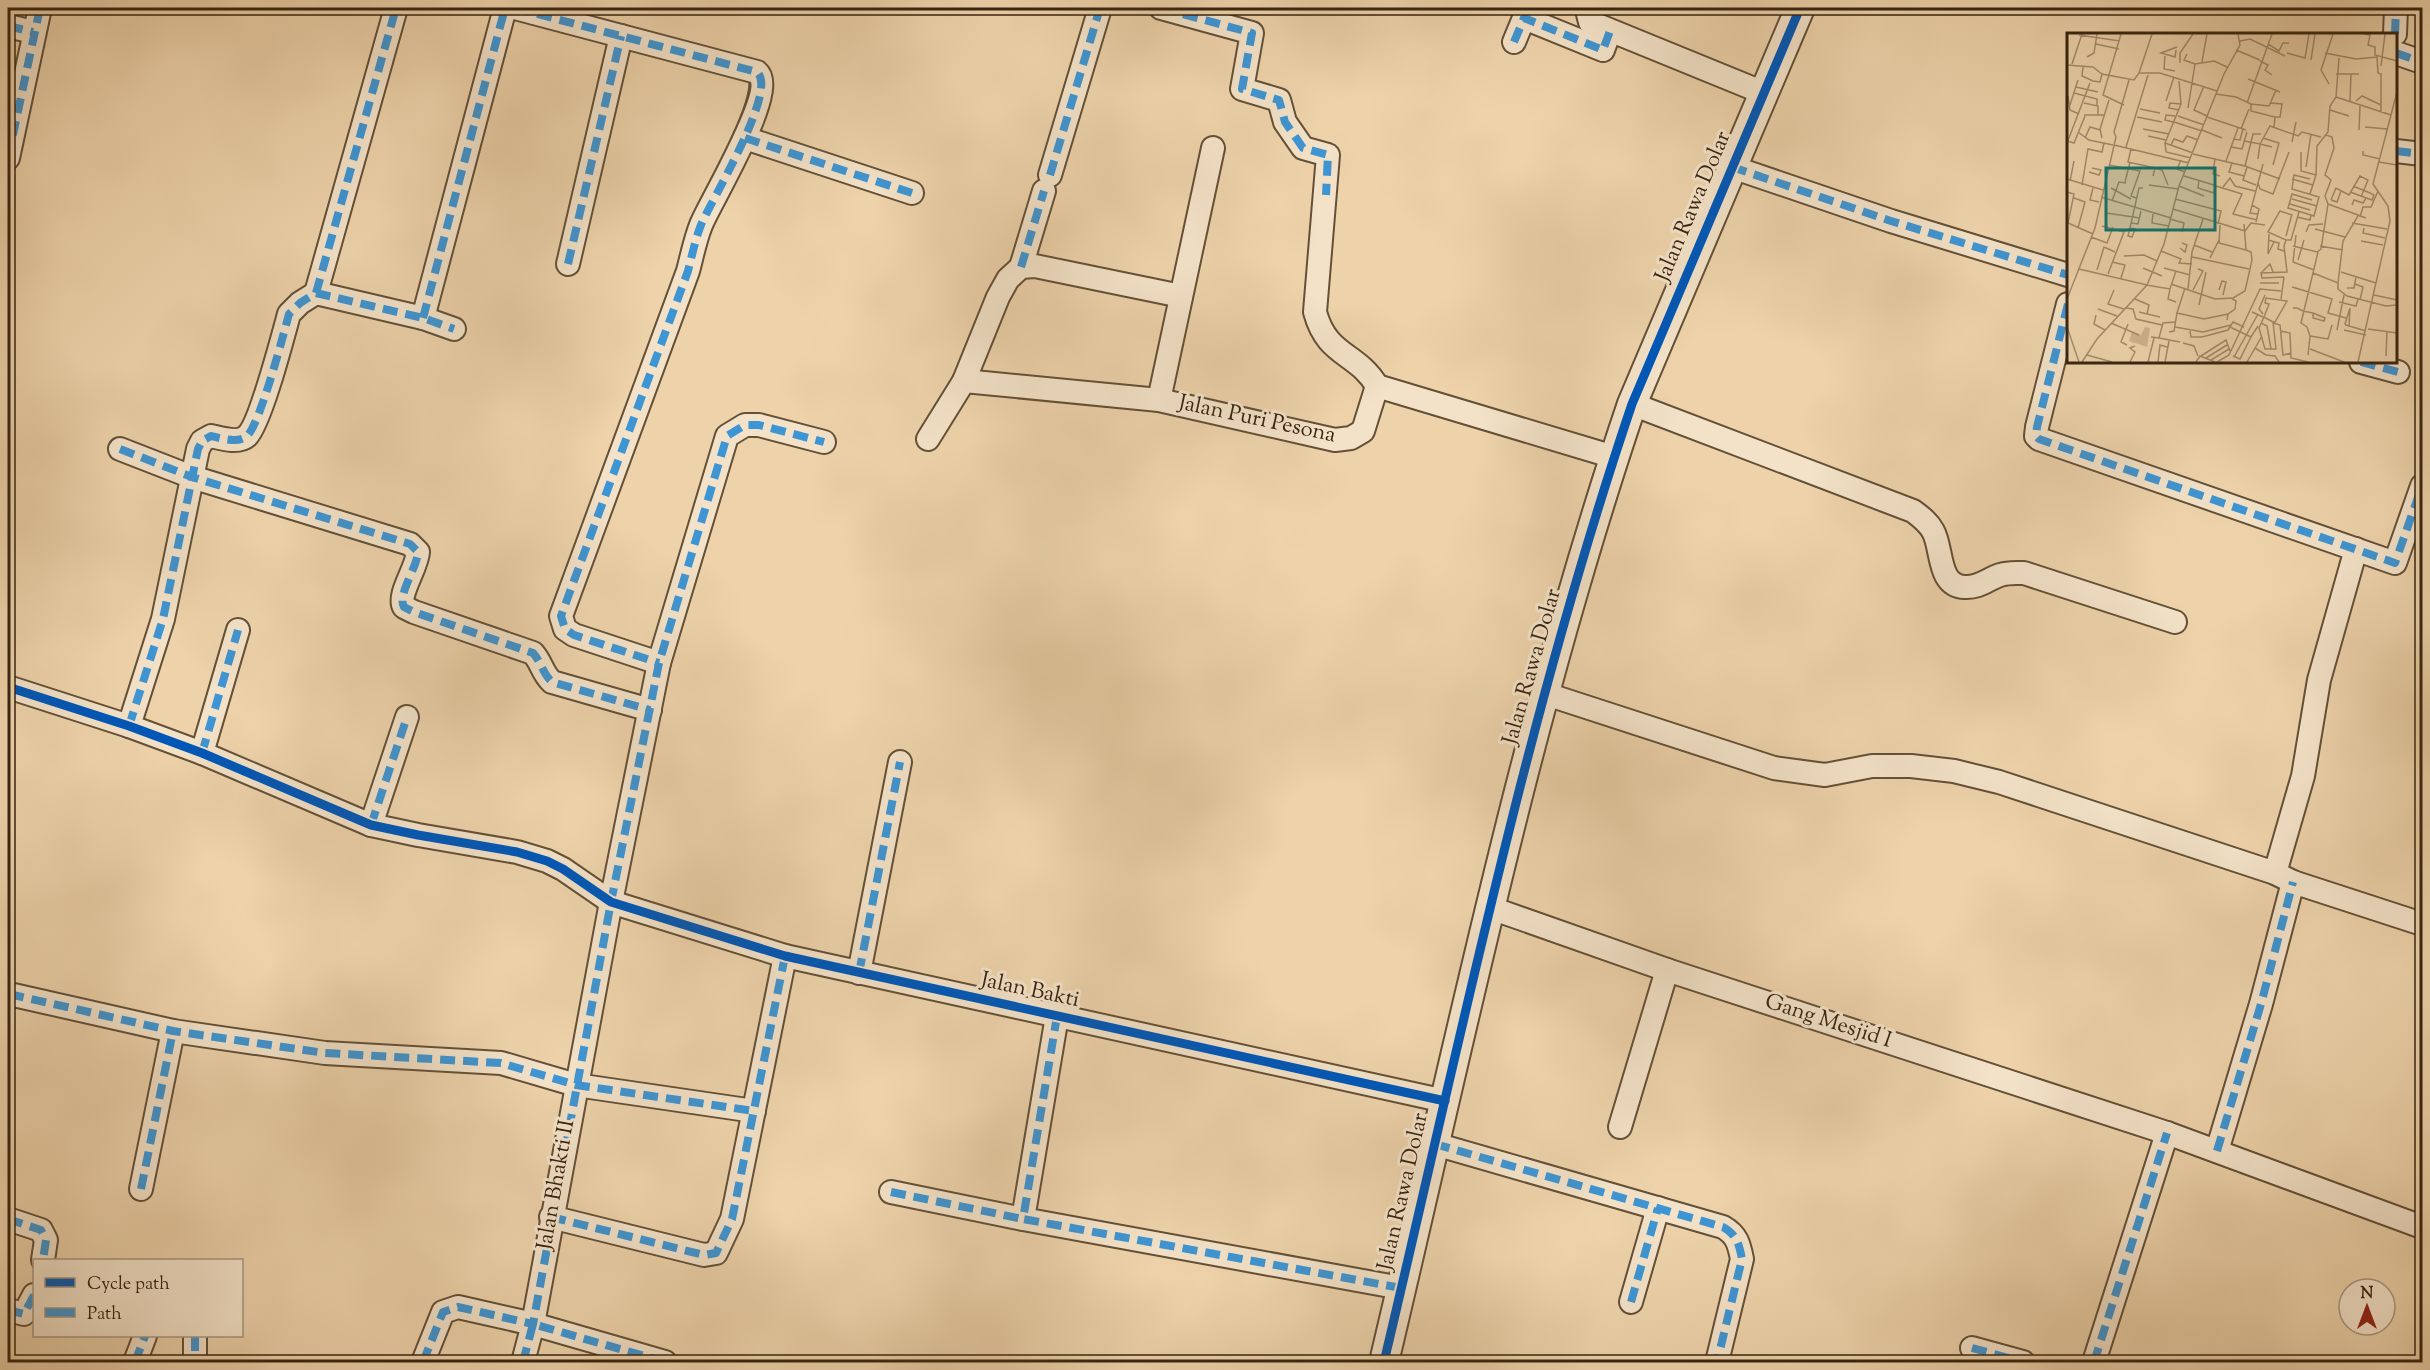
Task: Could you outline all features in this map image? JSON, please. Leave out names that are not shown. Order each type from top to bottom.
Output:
[{"type":"street","points":[[8,158],[33,32],[40,8]]},
{"type":"street","points":[[129,726],[163,619],[198,449],[206,438],[211,436],[241,440],[247,436],[262,403],[289,314],[300,303],[316,293],[396,8]]},
{"type":"street","points":[[423,318],[505,8]]},
{"type":"street","points":[[515,8],[761,75],[760,94],[745,138],[700,227],[688,271],[561,616],[565,629],[574,635],[659,663]]},
{"type":"street","points":[[928,440],[964,381],[998,297],[1008,279],[1021,267],[1100,8]]},
{"type":"street","points":[[1161,8],[1252,33],[1242,89],[1279,100],[1285,122],[1303,148],[1328,155],[1315,312],[1320,328],[1331,344],[1369,372],[1377,386],[1614,457]]},
{"type":"street","points":[[1589,8],[1590,22],[1764,93]]},
{"type":"street","name":"Jalan Rawa Dolar","points":[[1384,1362],[1543,693],[1614,457],[1632,404],[1800,8]]},
{"type":"street","points":[[2396,33],[2397,8]]},
{"type":"street","points":[[1514,42],[1524,18],[1603,50],[1610,31]]},
{"type":"street","points":[[8,26],[33,32]]},
{"type":"street","points":[[568,264],[621,36]]},
{"type":"street","points":[[2397,53],[2422,62]]},
{"type":"street","points":[[745,138],[912,193]]},
{"type":"street","points":[[1159,400],[1213,148]]},
{"type":"street","points":[[2397,151],[2422,154]]},
{"type":"street","points":[[1732,167],[1892,221],[2067,274]]},
{"type":"street","points":[[1021,267],[1035,266],[1181,296]]},
{"type":"street","points":[[316,293],[423,318],[454,329]]},
{"type":"street","points":[[2067,308],[2037,427],[2036,436],[2039,440],[2395,563],[2422,486]]},
{"type":"street","points":[[2365,363],[2398,372]]},
{"type":"street","name":"Jalan Puri Pesona","points":[[964,381],[1159,400],[1335,440],[1351,438],[1363,431],[1377,386]]},
{"type":"street","points":[[1632,404],[1913,511],[1928,522],[1934,532],[1941,562],[1952,584],[1977,587],[1999,576],[2024,573],[2175,622]]},
{"type":"street","name":"Jalan Bhakti II","points":[[523,1362],[533,1324],[551,1216],[659,663],[727,436],[745,425],[759,425],[824,442]]},
{"type":"street","points":[[120,449],[192,477],[410,544],[418,552],[417,563],[402,596],[404,607],[533,653],[540,661],[542,673],[552,682],[650,710]]},
{"type":"street","points":[[2217,1151],[2261,1004],[2319,680],[2356,549]]},
{"type":"street","points":[[202,753],[238,630]]},
{"type":"street","name":"Jalan Bakti","points":[[8,687],[129,726],[202,753],[371,825],[517,852],[547,861],[563,869],[611,902],[785,956],[1445,1101]]},
{"type":"street","points":[[1543,693],[1774,768],[1825,775],[1872,766],[1911,766],[1954,771],[1999,782],[2422,924]]},
{"type":"street","points":[[371,825],[407,717]]},
{"type":"street","points":[[859,973],[900,762]]},
{"type":"street","name":"Gang Mesjid I","points":[[1491,908],[1667,970],[2167,1132],[2422,1227]]},
{"type":"street","points":[[551,1216],[704,1255],[716,1253],[732,1219],[785,956]]},
{"type":"street","points":[[1620,1127],[1667,970]]},
{"type":"street","points":[[9,994],[173,1031],[325,1053],[501,1063],[576,1085],[754,1111]]},
{"type":"street","points":[[1023,1219],[1057,1016]]},
{"type":"street","points":[[141,1189],[173,1031]]},
{"type":"street","points":[[2094,1362],[2167,1132]]},
{"type":"street","points":[[1435,1144],[1723,1227],[1734,1233],[1742,1259],[1717,1362]]},
{"type":"street","points":[[891,1192],[1023,1219],[1401,1288]]},
{"type":"street","points":[[1631,1302],[1658,1208]]},
{"type":"street","points":[[8,1219],[41,1230],[46,1240],[43,1259]]},
{"type":"street","points":[[8,1310],[24,1314],[33,1297]]},
{"type":"street","points":[[423,1362],[443,1312],[458,1307],[533,1324],[636,1359],[665,1362]]},
{"type":"street","points":[[135,1362],[144,1337]]},
{"type":"street","points":[[195,1337],[195,1362]]},
{"type":"street","points":[[1972,1348],[2023,1362]]},
{"type":"marked path","points":[[8,158],[40,8]]},
{"type":"marked path","points":[[316,293],[396,8]]},
{"type":"marked path","points":[[423,318],[505,8]]},
{"type":"marked path","points":[[515,8],[757,72],[761,83],[759,100],[741,147],[701,225],[688,271],[561,616],[565,629],[574,635],[659,663]]},
{"type":"marked path","points":[[1050,175],[1100,8]]},
{"type":"marked path","points":[[1161,8],[1252,33],[1242,89],[1279,100],[1285,122],[1303,148],[1328,155],[1326,195]]},
{"type":"marked path","points":[[2395,33],[2396,8]]},
{"type":"marked path","points":[[1514,42],[1524,18],[1603,50],[1610,31]]},
{"type":"marked path","points":[[8,26],[33,32]]},
{"type":"marked path","points":[[568,264],[621,36]]},
{"type":"marked path","points":[[2397,53],[2422,62]]},
{"type":"marked path","points":[[745,138],[912,193]]},
{"type":"marked path","points":[[2397,151],[2422,154]]},
{"type":"marked path","points":[[1732,167],[1891,221],[2067,275]]},
{"type":"marked path","points":[[1021,267],[1044,191]]},
{"type":"marked path","points":[[129,726],[163,619],[198,449],[202,441],[211,436],[229,440],[239,440],[247,436],[258,415],[271,379],[289,314],[300,303],[316,293],[423,318],[454,329]]},
{"type":"marked path","points":[[2067,308],[2037,427],[2036,436],[2039,439],[2395,563],[2422,486]]},
{"type":"marked path","points":[[2365,363],[2398,372]]},
{"type":"marked path","points":[[423,1362],[443,1312],[458,1307],[533,1324],[611,902],[659,663],[727,436],[745,425],[759,425],[824,442]]},
{"type":"marked path","points":[[120,449],[192,477],[410,544],[418,552],[403,596],[404,607],[533,653],[552,682],[650,710]]},
{"type":"marked path","points":[[202,753],[238,630]]},
{"type":"marked path","points":[[371,825],[407,717]]},
{"type":"marked path","points":[[859,973],[900,762]]},
{"type":"marked path","points":[[2217,1151],[2261,1004],[2293,882]]},
{"type":"marked path","points":[[551,1217],[704,1255],[716,1253],[732,1219],[785,956]]},
{"type":"marked path","points":[[9,994],[173,1031],[325,1053],[501,1063],[576,1085],[754,1111]]},
{"type":"marked path","points":[[1057,1016],[1023,1219],[1401,1288]]},
{"type":"marked path","points":[[141,1189],[173,1031]]},
{"type":"marked path","points":[[2094,1362],[2167,1133]]},
{"type":"marked path","points":[[1435,1144],[1728,1230],[1737,1240],[1742,1259],[1717,1362]]},
{"type":"marked path","points":[[891,1192],[1023,1219]]},
{"type":"marked path","points":[[1631,1302],[1658,1208]]},
{"type":"marked path","points":[[8,1219],[41,1230],[46,1240],[43,1259]]},
{"type":"marked path","points":[[8,1310],[24,1314],[33,1297]]},
{"type":"marked path","points":[[523,1362],[533,1324],[665,1362]]},
{"type":"marked path","points":[[135,1362],[145,1337]]},
{"type":"marked path","points":[[195,1337],[195,1362]]},
{"type":"marked path","points":[[1972,1348],[2023,1362]]},
{"type":"cycle path","points":[[1384,1362],[1497,880],[1559,641],[1594,522],[1632,404],[1800,8]]},
{"type":"cycle path","points":[[8,687],[129,726],[202,753],[371,825],[517,852],[547,861],[563,869],[611,902],[785,956],[1445,1101]]}]
